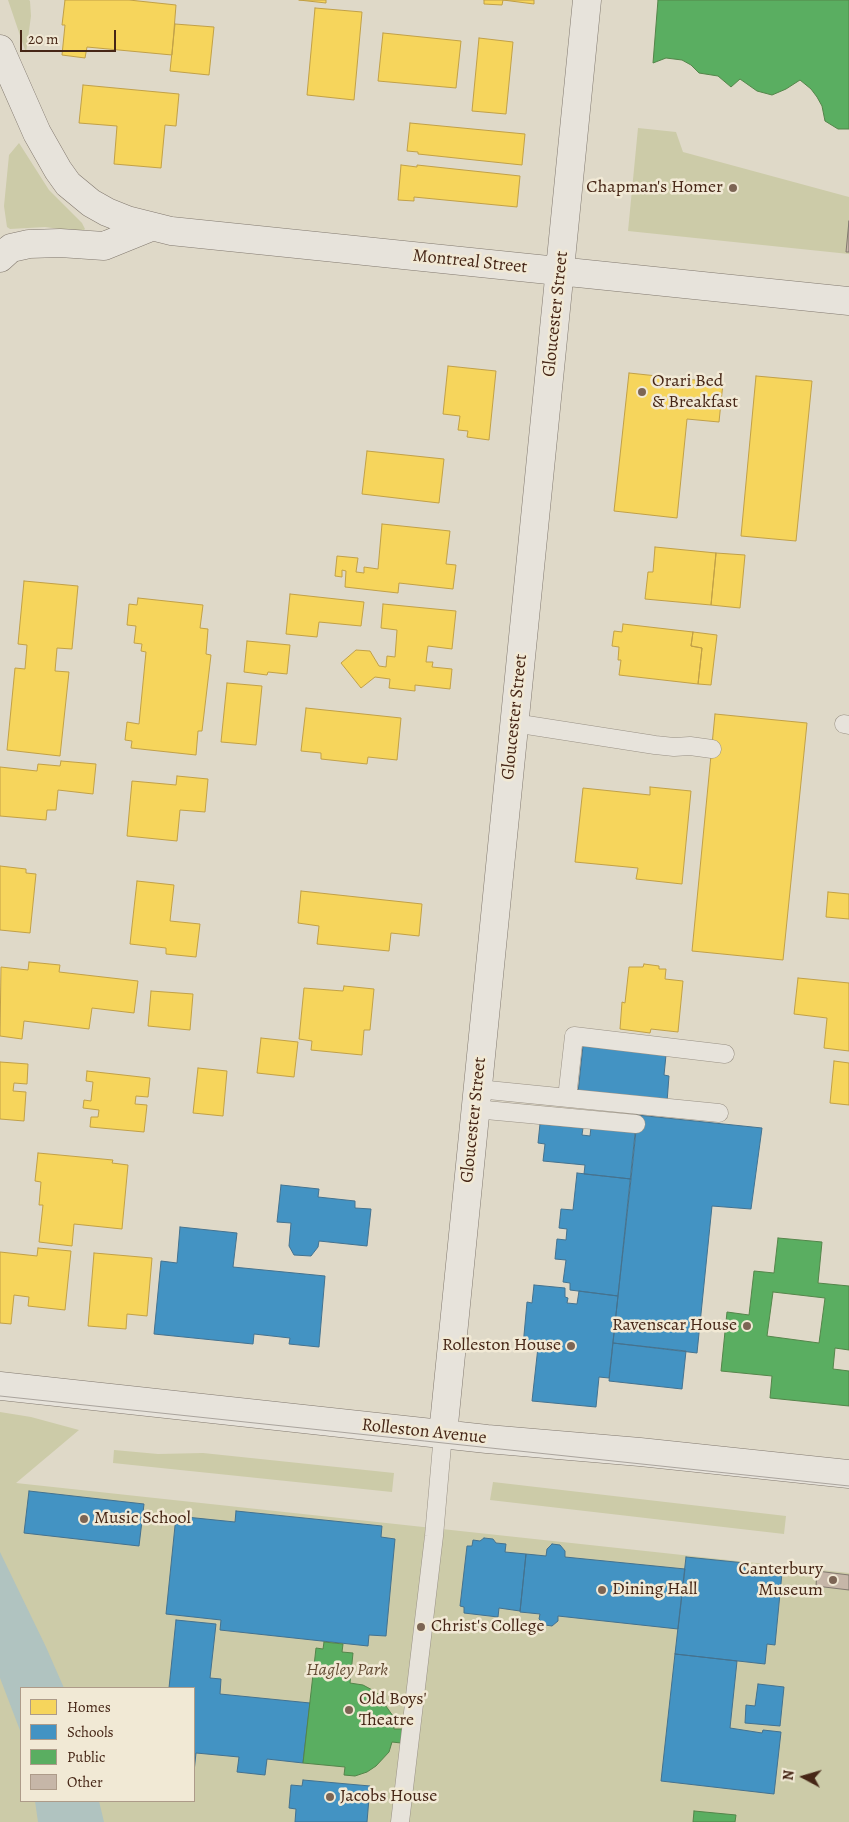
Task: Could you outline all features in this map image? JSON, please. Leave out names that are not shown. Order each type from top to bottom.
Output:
[{"type":"street","name":"Gloucester Street","points":[[443,1434],[587,0]]},
{"type":"street","name":"Montreal Street","points":[[0,49],[37,133],[68,184],[85,199],[107,212],[151,227],[171,231],[849,301]]},
{"type":"street","points":[[0,258],[11,248],[29,244],[60,243],[104,246],[151,227]]},
{"type":"street","name":"Rolleston Avenue","points":[[0,1386],[443,1434],[849,1474]]},
{"type":"lane","points":[[514,723],[655,745],[712,749]]},
{"type":"lane","points":[[567,1098],[574,1036],[725,1054]]},
{"type":"lane","points":[[476,1099],[567,1098],[719,1113]]},
{"type":"lane","points":[[476,1099],[636,1124]]},
{"type":"lane","points":[[400,1822],[434,1536],[443,1434]]},
{"type":"green space","points":[[8,0],[30,1],[31,16],[26,53]]},
{"type":"green space","points":[[638,128],[676,132],[683,152],[849,197],[849,254],[628,231]]},
{"type":"green space","points":[[19,143],[49,190],[82,223],[85,229],[82,232],[45,227],[10,229],[7,227],[4,206],[9,155]]},
{"type":"green space","name":"Hagley Park","points":[[0,1412],[31,1417],[79,1430],[16,1483],[849,1573],[849,1822],[0,1822]]},
{"type":"green space","points":[[114,1450],[158,1454],[203,1453],[394,1473],[392,1492],[113,1463]]},
{"type":"green space","points":[[493,1482],[786,1516],[784,1534],[490,1500]]},
{"type":"shaded area","points":[[0,1552],[64,1687],[20,1687],[20,1730],[0,1678]]},
{"type":"shaded area","points":[[35,1802],[99,1802],[104,1822],[38,1822]]},
{"type":"building: Homes","points":[[65,0],[129,0],[176,5],[172,55],[87,47],[85,58],[62,55],[65,25],[62,25]]},
{"type":"building: Homes","points":[[299,0],[326,0],[326,3]]},
{"type":"building: Homes","points":[[484,0],[503,0],[502,5],[484,4]]},
{"type":"building: Homes","points":[[503,0],[534,0],[534,4]]},
{"type":"building: Homes","points":[[315,8],[362,12],[354,100],[307,95]]},
{"type":"building: Homes","points":[[175,24],[214,27],[209,75],[170,71]]},
{"type":"building: Homes","points":[[383,33],[461,41],[456,88],[378,81]]},
{"type":"building: Homes","points":[[479,38],[513,42],[506,114],[472,111]]},
{"type":"building: Homes","points":[[83,85],[179,94],[176,126],[165,125],[161,168],[114,164],[117,126],[79,123]]},
{"type":"building: Homes","points":[[410,123],[525,134],[522,165],[418,154],[418,152],[407,151]]},
{"type":"building: Homes","points":[[401,165],[520,176],[517,207],[414,197],[414,201],[398,200]]},
{"type":"building: Homes","points":[[448,366],[496,371],[489,440],[467,437],[468,431],[458,430],[460,416],[443,414]]},
{"type":"building: Homes","points":[[629,373],[723,383],[719,422],[687,419],[677,518],[614,511]]},
{"type":"building: Homes","points":[[756,376],[812,381],[796,541],[741,536]]},
{"type":"building: Homes","points":[[367,451],[444,459],[439,503],[362,494]]},
{"type":"building: Homes","points":[[382,524],[450,531],[446,564],[456,565],[453,589],[399,583],[398,593],[345,587],[346,571],[342,570],[342,577],[335,576],[337,556],[358,558],[356,572],[364,573],[364,567],[378,569]]},
{"type":"building: Homes","points":[[655,547],[716,553],[711,605],[645,599],[648,572],[653,572]]},
{"type":"building: Homes","points":[[716,553],[745,555],[740,608],[711,605]]},
{"type":"building: Homes","points":[[24,581],[78,586],[72,649],[57,648],[55,671],[69,672],[60,756],[7,750],[15,668],[25,669],[27,645],[18,644]]},
{"type":"building: Homes","points":[[290,594],[364,602],[361,626],[319,622],[317,637],[286,634]]},
{"type":"building: Homes","points":[[138,598],[203,605],[200,628],[208,629],[206,654],[211,655],[202,731],[198,731],[196,755],[131,748],[132,741],[125,740],[127,722],[139,724],[146,652],[141,651],[142,644],[134,643],[136,626],[127,625],[129,604],[137,605]]},
{"type":"building: Homes","points":[[383,604],[456,611],[452,649],[428,646],[426,662],[433,662],[432,667],[452,669],[450,689],[415,685],[415,691],[389,688],[390,679],[375,677],[361,688],[341,663],[356,650],[370,651],[379,666],[386,667],[387,656],[395,657],[397,630],[381,628]]},
{"type":"building: Homes","points":[[623,624],[693,632],[691,646],[702,648],[698,684],[619,675],[621,660],[618,660],[619,647],[612,646],[614,631],[622,632]]},
{"type":"building: Homes","points":[[693,632],[717,635],[711,685],[698,684],[702,648],[691,646]]},
{"type":"building: Homes","points":[[247,641],[290,645],[287,674],[268,672],[267,675],[244,672]]},
{"type":"building: Homes","points":[[227,683],[262,686],[256,745],[221,742]]},
{"type":"building: Homes","points":[[306,708],[401,718],[397,760],[368,757],[367,764],[321,759],[321,753],[301,751]]},
{"type":"building: Homes","points":[[715,714],[807,723],[783,960],[692,951]]},
{"type":"building: Homes","points":[[61,761],[96,764],[93,794],[58,790],[56,810],[47,810],[46,820],[0,816],[0,767],[37,771],[38,764],[60,766]]},
{"type":"building: Homes","points":[[177,776],[208,779],[205,812],[180,810],[177,841],[127,836],[132,781],[176,785]]},
{"type":"building: Homes","points":[[650,787],[691,791],[682,884],[636,879],[638,868],[575,862],[583,788],[650,795]]},
{"type":"building: Homes","points":[[0,866],[26,869],[26,873],[36,874],[30,933],[0,930]]},
{"type":"building: Homes","points":[[137,881],[174,885],[170,921],[200,924],[196,957],[166,954],[166,948],[130,944]]},
{"type":"building: Homes","points":[[301,891],[422,904],[419,936],[391,933],[389,951],[317,944],[319,926],[298,923]]},
{"type":"building: Homes","points":[[828,892],[849,894],[849,919],[826,917]]},
{"type":"building: Homes","points":[[29,962],[60,965],[59,972],[138,981],[134,1013],[92,1008],[89,1029],[24,1021],[22,1039],[0,1036],[1,967],[28,970]]},
{"type":"building: Homes","points":[[644,964],[659,966],[659,969],[666,969],[665,979],[683,981],[678,1032],[651,1029],[650,1033],[620,1029],[622,1002],[625,1003],[629,967],[643,967]]},
{"type":"building: Homes","points":[[798,978],[849,983],[849,1051],[824,1048],[827,1018],[794,1014]]},
{"type":"building: Homes","points":[[344,986],[374,989],[370,1030],[364,1030],[362,1055],[311,1050],[312,1041],[299,1039],[304,988],[343,991]]},
{"type":"building: Homes","points":[[151,991],[193,994],[190,1030],[148,1026]]},
{"type":"building: Homes","points":[[261,1038],[298,1042],[294,1077],[257,1073]]},
{"type":"building: Homes","points":[[834,1061],[849,1063],[849,1105],[830,1103]]},
{"type":"building: Homes","points":[[0,1062],[28,1064],[27,1084],[14,1083],[13,1091],[26,1092],[24,1121],[0,1119]]},
{"type":"building: Homes","points":[[198,1068],[227,1071],[223,1116],[193,1113]]},
{"type":"building: Homes","points":[[87,1071],[150,1078],[148,1097],[136,1096],[135,1104],[147,1105],[144,1132],[90,1127],[91,1117],[98,1117],[99,1110],[83,1108],[84,1100],[91,1101],[93,1082],[86,1081]]},
{"type":"building: Homes","points":[[38,1153],[113,1160],[112,1163],[128,1165],[122,1229],[74,1224],[72,1246],[39,1242],[43,1205],[39,1205],[41,1182],[35,1181]]},
{"type":"building: Homes","points":[[38,1248],[71,1251],[65,1310],[28,1306],[29,1297],[14,1295],[11,1324],[0,1323],[0,1252],[37,1256]]},
{"type":"building: Homes","points":[[94,1253],[152,1258],[147,1316],[127,1314],[126,1329],[88,1326]]},
{"type":"building: Schools","points":[[583,1046],[666,1055],[664,1075],[669,1076],[667,1102],[578,1093]]},
{"type":"building: Schools","points":[[637,1115],[762,1128],[751,1209],[712,1206],[697,1353],[613,1343]]},
{"type":"building: Schools","points":[[540,1124],[583,1128],[582,1135],[590,1136],[591,1127],[636,1131],[631,1179],[584,1174],[585,1165],[543,1161],[545,1144],[538,1143]]},
{"type":"building: Schools","points":[[577,1173],[631,1179],[618,1296],[570,1290],[570,1283],[563,1282],[566,1260],[555,1259],[557,1239],[566,1240],[567,1229],[559,1228],[561,1209],[573,1210]]},
{"type":"building: Schools","points":[[281,1185],[319,1189],[318,1197],[355,1201],[355,1208],[371,1209],[367,1246],[319,1241],[318,1247],[311,1256],[294,1255],[289,1246],[291,1223],[277,1222]]},
{"type":"building: Schools","points":[[180,1227],[237,1233],[233,1267],[325,1276],[319,1347],[289,1344],[290,1338],[254,1334],[253,1344],[154,1334],[161,1261],[177,1263]]},
{"type":"building: Schools","name":"Rolleston House","points":[[534,1285],[565,1288],[565,1297],[568,1298],[567,1303],[577,1304],[579,1291],[618,1296],[609,1378],[599,1377],[596,1407],[532,1401],[538,1347],[523,1346],[527,1302],[532,1303]]},
{"type":"building: Schools","points":[[613,1343],[686,1351],[682,1389],[609,1381]]},
{"type":"building: Schools","name":"Music School","points":[[29,1491],[144,1504],[139,1546],[24,1533]]},
{"type":"building: Schools","points":[[236,1511],[382,1526],[381,1537],[395,1539],[386,1636],[369,1635],[368,1646],[220,1630],[221,1620],[166,1614],[176,1516],[235,1522]]},
{"type":"building: Schools","points":[[484,1538],[493,1539],[496,1543],[506,1544],[505,1552],[526,1554],[520,1611],[499,1608],[498,1617],[464,1613],[464,1607],[460,1606],[467,1546],[472,1546],[473,1540],[480,1541]]},
{"type":"building: Schools","name":"Dining Hall","points":[[552,1544],[560,1545],[565,1551],[565,1557],[685,1569],[678,1629],[558,1616],[558,1621],[552,1626],[545,1625],[539,1619],[540,1614],[520,1612],[526,1554],[546,1556],[547,1549]]},
{"type":"building: Schools","points":[[686,1557],[745,1563],[745,1569],[782,1573],[775,1645],[767,1644],[765,1664],[675,1654]]},
{"type":"building: Schools","points":[[176,1620],[216,1624],[210,1678],[221,1679],[220,1694],[310,1703],[303,1763],[267,1759],[265,1775],[237,1772],[239,1757],[196,1753],[195,1762],[195,1687],[169,1687]]},
{"type":"building: Schools","points":[[675,1654],[737,1661],[730,1728],[762,1733],[763,1730],[781,1732],[774,1794],[661,1781]]},
{"type":"building: Schools","points":[[758,1684],[784,1687],[780,1726],[745,1723],[746,1705],[755,1706]]},
{"type":"building: Schools","name":"Jacobs House","points":[[303,1780],[370,1786],[367,1822],[295,1822],[296,1809],[289,1808],[291,1785],[302,1786]]},
{"type":"building: Public","points":[[658,0],[849,0],[849,129],[838,129],[825,121],[822,106],[817,97],[800,80],[772,95],[757,91],[740,79],[731,87],[718,76],[699,73],[682,60],[666,58],[653,63]]},
{"type":"building: Public","name":"Ravenscar House","points":[[778,1238],[822,1242],[818,1283],[849,1286],[849,1350],[835,1348],[833,1369],[849,1371],[849,1406],[770,1398],[772,1376],[721,1371],[727,1312],[749,1315],[754,1271],[774,1273]],"holes":[[[773,1292],[825,1298],[819,1343],[767,1336]]]},
{"type":"building: Public","name":"Old Boys' Theatre","points":[[324,1642],[343,1644],[342,1652],[353,1653],[350,1683],[363,1685],[376,1692],[393,1716],[394,1729],[402,1729],[401,1743],[392,1742],[389,1752],[376,1766],[367,1772],[355,1776],[344,1775],[345,1767],[303,1763],[316,1648],[323,1649]]},
{"type":"building: Public","points":[[694,1811],[736,1815],[735,1822],[693,1822]]},
{"type":"building: Other","points":[[849,221],[849,252],[846,252]]},
{"type":"building: Other","name":"Canterbury Museum","points":[[817,1571],[849,1575],[849,1590],[816,1586]]},
{"type":"tram line","points":[[0,1396],[849,1486]]},
{"type":"place","name":"Chapman's Homer","points":[[733,188]]},
{"type":"place","name":"Orari Bed & Breakfast","points":[[642,392]]},
{"type":"place","name":"Ravenscar House","points":[[747,1326]]},
{"type":"place","name":"Rolleston House","points":[[571,1346]]},
{"type":"place","name":"Music School","points":[[84,1519]]},
{"type":"place","name":"Canterbury Museum","points":[[833,1580]]},
{"type":"place","name":"Dining Hall","points":[[602,1590]]},
{"type":"place","name":"Christ's College","points":[[421,1627]]},
{"type":"place","name":"Old Boys' Theatre","points":[[349,1710]]},
{"type":"place","name":"Jacobs House","points":[[330,1797]]}]
